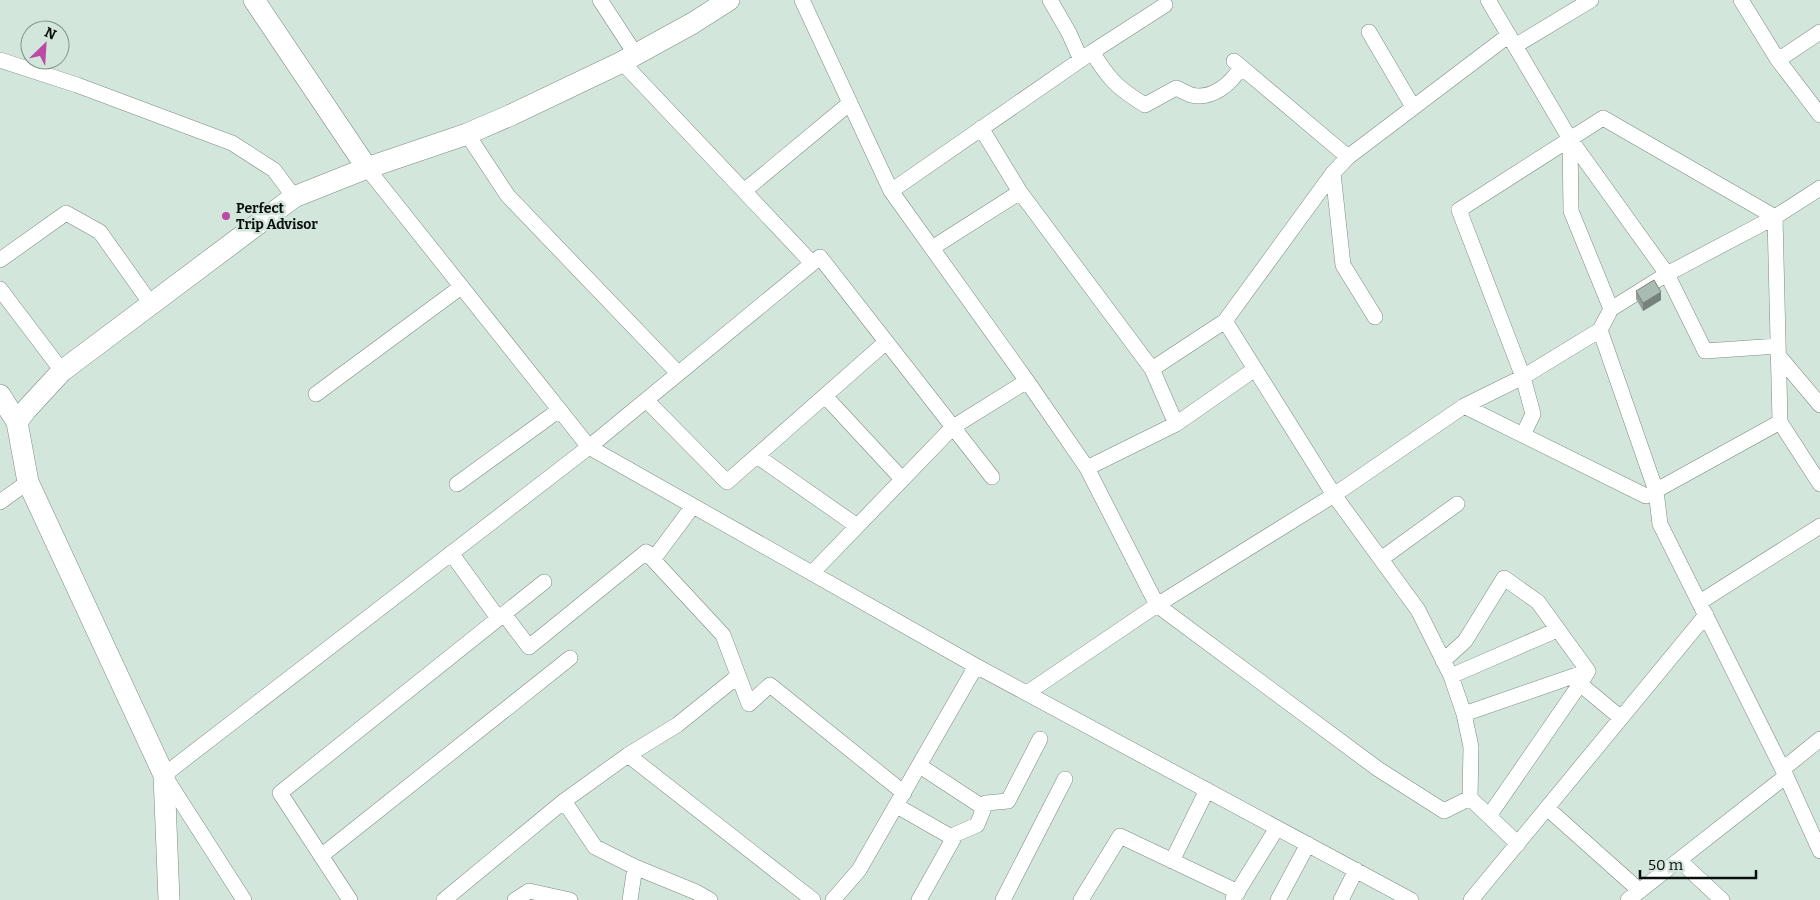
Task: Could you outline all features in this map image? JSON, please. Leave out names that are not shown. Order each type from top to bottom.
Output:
[{"type":"main road","points":[[254,0],[367,168]]},
{"type":"main road","points":[[17,422],[62,371],[294,197],[367,168],[467,134],[511,115],[629,58],[693,24],[728,0]]},
{"type":"main road","points":[[0,395],[17,422],[28,482],[164,775],[169,900]]},
{"type":"street","points":[[600,0],[629,58],[744,191],[812,263]]},
{"type":"street","points":[[802,0],[891,190],[1087,468],[1158,605],[1378,769],[1444,811],[1470,798]]},
{"type":"street","points":[[1050,0],[1069,33],[1086,56],[1123,91],[1145,105],[1176,88],[1192,95],[1213,94],[1235,78],[1238,64],[1348,157]]},
{"type":"street","points":[[1488,0],[1570,139],[1666,274],[1705,351],[1778,350]]},
{"type":"street","points":[[1152,369],[1225,320],[1333,174],[1348,157],[1414,107],[1512,41],[1591,0]]},
{"type":"street","points":[[1740,0],[1778,60],[1820,115]]},
{"type":"street","points":[[891,190],[1086,56],[1165,5]]},
{"type":"street","points":[[1369,32],[1414,107]]},
{"type":"street","points":[[1778,60],[1820,32]]},
{"type":"street","points":[[0,60],[77,85],[232,143],[274,170],[294,197]]},
{"type":"street","points":[[744,191],[850,103]]},
{"type":"street","points":[[1523,435],[1533,414],[1523,377],[1460,210],[1603,118],[1775,217]]},
{"type":"street","points":[[981,128],[1020,192],[1152,369],[1176,424]]},
{"type":"street","points":[[467,134],[508,196],[678,373]]},
{"type":"street","points":[[1570,139],[1571,211],[1610,309]]},
{"type":"street","points":[[367,168],[588,447],[976,666],[1308,844],[1408,900]]},
{"type":"street","points":[[1333,174],[1343,264],[1375,317]]},
{"type":"street","points":[[1027,692],[1158,605],[1334,495],[1464,406],[1523,377],[1600,330],[1610,309],[1666,274],[1775,217],[1820,188]]},
{"type":"street","points":[[932,248],[1020,192]]},
{"type":"street","points":[[1,257],[66,213],[100,232],[151,304]]},
{"type":"street","points":[[1775,217],[1780,422],[1820,484]]},
{"type":"street","points":[[244,900],[164,775],[588,447],[820,257],[992,477]]},
{"type":"street","points":[[316,394],[461,287]]},
{"type":"street","points":[[0,290],[62,371]]},
{"type":"street","points":[[1225,320],[1334,495],[1418,610],[1451,676],[1464,714],[1471,747],[1470,798],[1518,844]]},
{"type":"street","points":[[1600,330],[1656,491],[1660,524],[1784,773],[1820,851]]},
{"type":"street","points":[[646,400],[728,482],[886,342]]},
{"type":"street","points":[[1778,350],[1820,405]]},
{"type":"street","points":[[1087,468],[1176,424],[1255,369]]},
{"type":"street","points":[[812,573],[953,427],[1027,381]]},
{"type":"street","points":[[825,396],[902,479]]},
{"type":"street","points":[[1464,406],[1646,496],[1780,422]]},
{"type":"street","points":[[457,484],[559,410]]},
{"type":"street","points":[[757,456],[857,526]]},
{"type":"street","points":[[0,502],[28,482]]},
{"type":"street","points":[[1380,559],[1457,504]]},
{"type":"street","points":[[646,552],[655,557],[693,506]]},
{"type":"street","points":[[1472,900],[1621,718],[1703,608],[1820,526]]},
{"type":"street","points":[[451,553],[501,616],[529,647],[646,552]]},
{"type":"street","points":[[646,552],[723,635],[749,704],[770,685],[901,800],[954,838]]},
{"type":"street","points":[[1443,660],[1465,641],[1504,578],[1538,602],[1557,630],[1584,678],[1621,718]]},
{"type":"street","points":[[350,900],[280,793],[544,582]]},
{"type":"street","points":[[1451,676],[1557,630]]},
{"type":"street","points":[[321,856],[570,658]]},
{"type":"street","points":[[833,900],[859,870],[901,800],[976,666]]},
{"type":"street","points":[[444,900],[564,800],[677,725],[738,676]]},
{"type":"street","points":[[1464,714],[1584,678]]},
{"type":"street","points":[[1489,816],[1584,678]]},
{"type":"street","points":[[919,900],[956,834],[977,825],[986,803],[1008,802],[1040,739]]},
{"type":"street","points":[[1547,808],[1634,895],[1784,773],[1820,739]]},
{"type":"street","points":[[628,756],[813,900]]},
{"type":"street","points":[[920,766],[984,808]]},
{"type":"street","points":[[1003,900],[1065,779]]},
{"type":"street","points":[[1172,861],[1207,790]]},
{"type":"street","points":[[564,800],[595,847],[696,896],[710,900]]},
{"type":"street","points":[[1081,900],[1120,836],[1172,861],[1235,896],[1277,828]]},
{"type":"street","points":[[1278,900],[1308,844]]},
{"type":"street","points":[[1679,860],[1722,900]]},
{"type":"street","points":[[630,900],[635,867]]},
{"type":"street","points":[[1341,900],[1356,870]]},
{"type":"street","points":[[516,900],[528,891],[570,900]]},
{"type":"building","points":[[1654,280],[1661,292],[1643,303],[1636,291]]},
{"type":"place","name":"Perfect Trip Advisor","points":[[226,216]]}]
